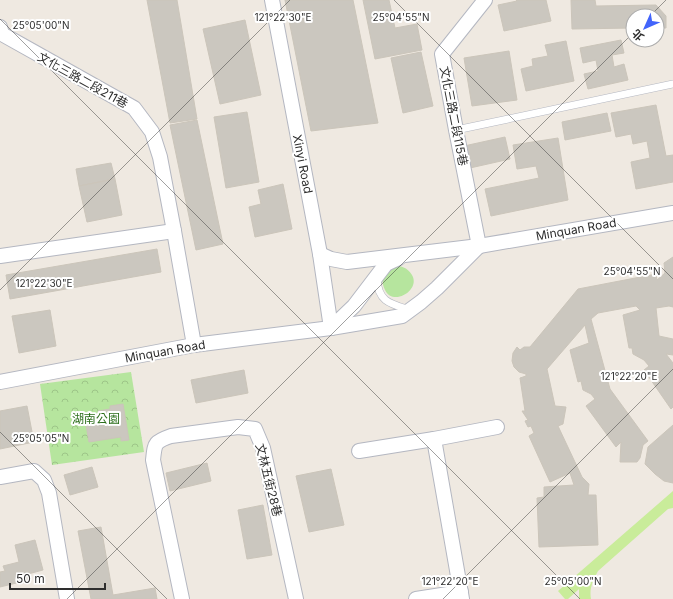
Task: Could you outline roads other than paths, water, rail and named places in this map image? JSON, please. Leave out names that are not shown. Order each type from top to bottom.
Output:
[{"type":"street","name":"Xinyi Road","points":[[272,0],[320,254],[331,328]]},
{"type":"street","name":"文化三路二段115巷","points":[[479,246],[442,54],[485,0]]},
{"type":"street","name":"文化三路二段211巷","points":[[1,32],[134,108],[152,132],[160,158],[194,345]]},
{"type":"street","name":"Minquan Road","points":[[320,254],[332,259],[346,262],[479,246],[673,213]]},
{"type":"street","points":[[0,256],[174,231]]},
{"type":"street","name":"Minquan Road","points":[[0,382],[194,345],[331,328],[402,316],[437,288],[479,246]]},
{"type":"street","name":"Minquan Road","points":[[331,328],[354,306],[386,264],[409,254]]},
{"type":"street","name":"文林五街28巷","points":[[182,599],[153,460],[154,446],[160,440],[171,436],[238,427],[255,429],[263,448],[296,599]]},
{"type":"street","points":[[359,451],[434,440],[497,427]]},
{"type":"street","points":[[416,599],[462,595],[434,440]]},
{"type":"street","points":[[0,477],[34,471],[44,480],[49,493],[67,599]]},
{"type":"lane","points":[[456,130],[673,84]]},
{"type":"lane","points":[[377,276],[377,288],[384,299],[396,306],[410,310]]},
{"type":"park label","name":"湖南公園","points":[[96,418]]}]
